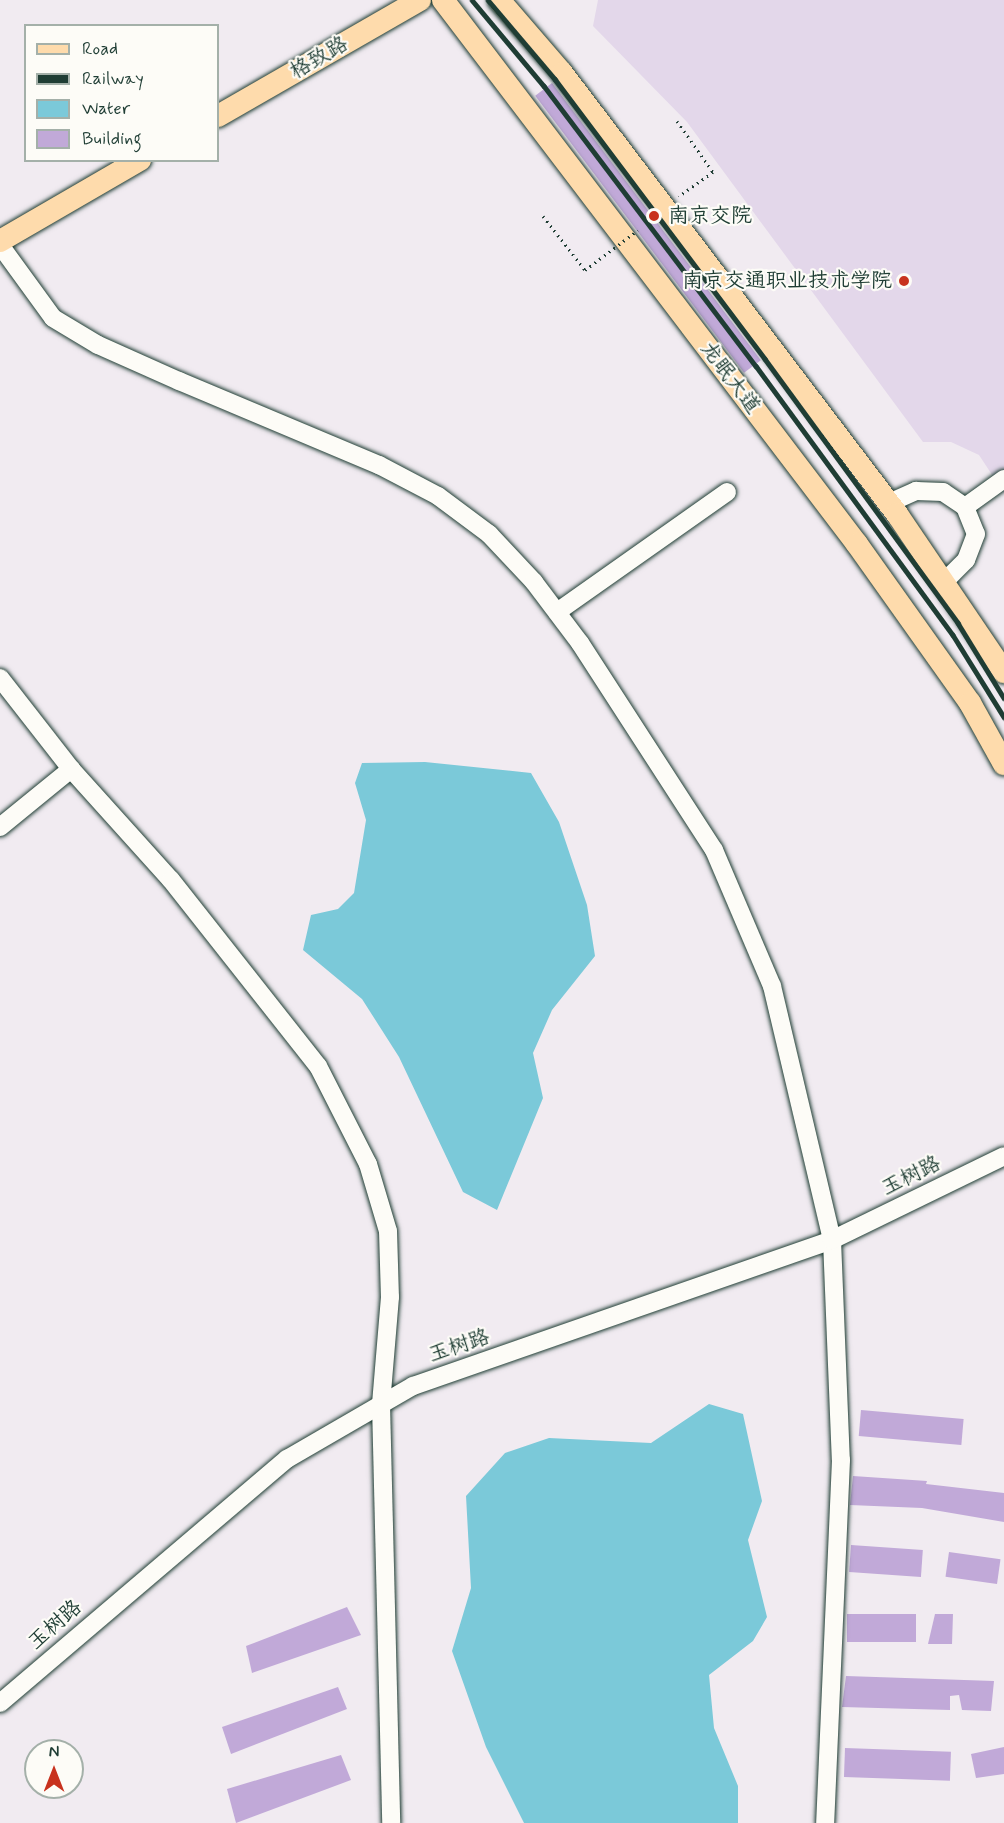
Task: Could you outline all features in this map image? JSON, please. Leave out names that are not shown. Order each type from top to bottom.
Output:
[{"type":"main road","name":"格致路","points":[[219,115],[420,0]]},
{"type":"main road","name":"龙眠大道","points":[[443,0],[856,544],[970,703],[1004,764]]},
{"type":"main road","points":[[499,0],[562,73],[889,503],[1004,672]]},
{"type":"main road","points":[[0,243],[137,162]]},
{"type":"street","points":[[0,243],[53,318],[98,345],[379,465],[438,496],[489,534],[557,612],[714,850],[771,986],[832,1239],[841,1460],[825,1823]]},
{"type":"street","points":[[965,507],[1004,479]]},
{"type":"street","points":[[889,503],[916,491],[943,492],[965,507],[976,534],[966,560],[944,582]]},
{"type":"street","points":[[557,612],[727,492]]},
{"type":"street","points":[[0,678],[71,769],[171,880],[318,1066],[368,1164],[388,1231],[390,1297],[381,1404],[391,1823]]},
{"type":"street","points":[[0,827],[71,769]]},
{"type":"street","name":"玉树路","points":[[0,1703],[287,1459],[413,1386],[832,1239],[1004,1156]]},
{"type":"path","points":[[671,202],[713,172],[677,122]]},
{"type":"path","points":[[543,216],[585,270],[638,230]]},
{"type":"shaded area","name":"南京交通职业技术学院","points":[[598,0],[1004,0],[1004,493],[979,455],[951,442],[923,442],[687,122],[593,26]]},
{"type":"water","points":[[425,762],[531,773],[559,822],[587,905],[595,956],[552,1010],[533,1053],[543,1098],[497,1210],[463,1192],[399,1057],[362,999],[303,950],[311,915],[338,909],[354,893],[366,820],[355,783],[362,763]]},
{"type":"water","points":[[709,1404],[743,1414],[762,1501],[748,1540],[767,1617],[753,1641],[709,1675],[714,1728],[738,1786],[738,1823],[524,1823],[486,1747],[452,1651],[471,1588],[466,1496],[505,1453],[549,1438],[651,1443]]},
{"type":"building","points":[[552,83],[761,360],[744,373],[535,96]]},
{"type":"building","points":[[861,1410],[964,1419],[961,1445],[859,1436]]},
{"type":"building","points":[[853,1476],[927,1481],[926,1484],[1004,1493],[1004,1522],[922,1508],[850,1505]]},
{"type":"building","points":[[851,1545],[923,1550],[921,1577],[849,1572]]},
{"type":"building","points":[[949,1552],[1000,1559],[997,1584],[946,1577]]},
{"type":"building","points":[[347,1607],[361,1635],[252,1673],[246,1646]]},
{"type":"building","points":[[847,1614],[916,1614],[916,1642],[847,1642]]},
{"type":"building","points":[[935,1614],[953,1614],[952,1644],[928,1644]]},
{"type":"building","points":[[846,1676],[994,1681],[991,1711],[962,1710],[959,1695],[950,1696],[950,1710],[842,1707]]},
{"type":"building","points":[[338,1687],[347,1709],[231,1754],[222,1727]]},
{"type":"building","points":[[1004,1747],[1004,1774],[976,1778],[971,1754]]},
{"type":"building","points":[[845,1748],[951,1752],[950,1781],[844,1777]]},
{"type":"building","points":[[341,1755],[351,1780],[236,1823],[227,1789]]},
{"type":"railway","points":[[472,0],[544,86],[756,366],[953,635],[1004,717]]},
{"type":"railway","points":[[488,0],[555,79],[765,359],[958,623],[1004,698]]},
{"type":"place","name":"南京交院","points":[[654,216]]},
{"type":"place","name":"南京交通职业技术学院","points":[[904,281]]}]
